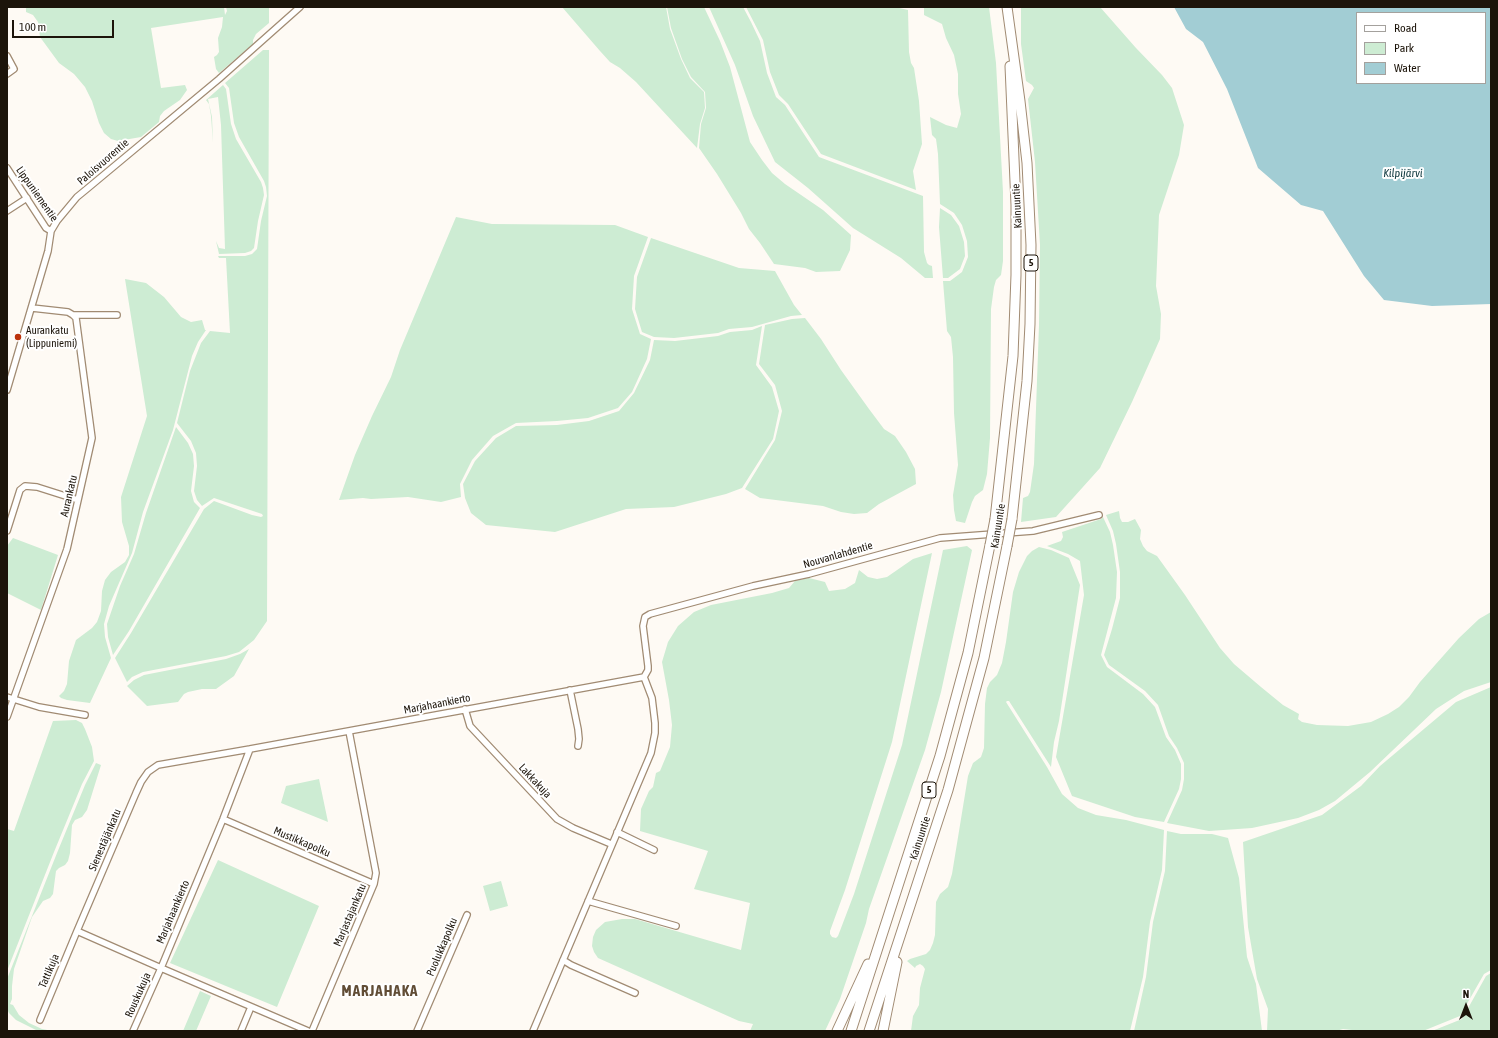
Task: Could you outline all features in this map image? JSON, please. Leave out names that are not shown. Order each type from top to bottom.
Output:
[{"type":"highway","name":"Kainuuntie","points":[[851,1031],[940,756],[968,653],[995,518],[1013,356],[1016,275],[1014,128],[1007,7]]},
{"type":"highway","name":"Kainuuntie","points":[[869,1031],[948,790],[967,724],[984,658],[1012,519],[1027,381],[1030,324],[1031,245],[1027,163],[1007,7]]},
{"type":"highway","points":[[837,1031],[887,921]]},
{"type":"highway","points":[[883,1031],[902,931]]},
{"type":"street","name":"Paloisvuorentie","points":[[7,390],[32,308],[52,231],[57,221],[82,192],[219,79],[300,7]]},
{"type":"street","points":[[7,56],[14,69],[7,74]]},
{"type":"street","name":"Lippuniementie","points":[[7,168],[46,228],[52,231]]},
{"type":"street","points":[[7,211],[27,198]]},
{"type":"street","points":[[32,308],[68,312],[74,315],[117,315]]},
{"type":"street","name":"Aurankatu","points":[[7,717],[67,549],[91,445],[92,432],[78,323],[74,315]]},
{"type":"street","points":[[7,532],[20,490],[25,486],[37,487],[78,500]]},
{"type":"street","name":"Nouvanlahdentie","points":[[644,677],[648,670],[648,666],[643,626],[645,617],[650,614],[753,586],[809,574],[940,538],[1033,531],[1099,515]]},
{"type":"street","points":[[532,1031],[611,844],[646,767],[654,742],[654,710],[652,698],[644,677]]},
{"type":"street","name":"Marjahaankierto","points":[[161,968],[223,819],[250,749],[644,677]]},
{"type":"street","points":[[570,690],[578,728],[578,746]]},
{"type":"street","points":[[7,697],[62,712],[86,715]]},
{"type":"street","name":"Lakkakuja","points":[[465,709],[470,726],[557,819],[573,828],[611,844]]},
{"type":"street","name":"Marjastajankatu","points":[[312,1031],[374,884],[376,873],[349,731]]},
{"type":"street","name":"Sienestäjänkatu","points":[[77,931],[136,793],[148,772],[158,765],[250,749]]},
{"type":"street","name":"Mustikkapolku","points":[[223,819],[374,884]]},
{"type":"street","points":[[617,832],[654,850]]},
{"type":"street","points":[[588,901],[676,926]]},
{"type":"street","name":"Puolukkapolku","points":[[417,1031],[467,916]]},
{"type":"street","points":[[77,931],[308,1031]]},
{"type":"street","name":"Tattikuja","points":[[40,1020],[77,931]]},
{"type":"street","points":[[563,960],[571,965],[635,993]]},
{"type":"street","name":"Rouskukuja","points":[[133,1031],[161,968]]},
{"type":"street","points":[[241,1031],[251,1007]]},
{"type":"green space","points":[[224,7],[225,15],[227,11],[226,7],[269,7],[269,23],[256,34],[253,44],[219,73],[216,69],[214,57],[219,52],[218,38],[222,27],[223,17],[151,28],[161,88],[185,85],[187,90],[180,100],[164,111],[160,116],[159,122],[141,137],[118,141],[111,139],[104,133],[85,87],[74,74],[59,63],[40,37],[38,22],[33,15],[26,12],[26,8]]},
{"type":"green space","points":[[562,7],[666,7],[670,29],[681,59],[690,78],[704,92],[705,108],[700,124],[697,148],[636,82],[620,68],[610,62]]},
{"type":"green space","points":[[667,7],[704,7],[730,67],[750,142],[772,173],[785,184],[823,210],[851,235],[850,250],[840,271],[816,272],[805,268],[774,264],[749,229],[717,174],[699,148],[701,124],[706,108],[705,92],[691,77],[682,59],[671,28]]},
{"type":"green space","points":[[709,7],[743,7],[760,41],[767,73],[776,97],[785,105],[819,157],[923,196],[924,252],[927,263],[932,266],[933,278],[925,278],[901,258],[853,228],[808,188],[775,162],[753,116],[735,65]]},
{"type":"green space","points":[[746,7],[895,7],[908,10],[909,52],[911,63],[914,68],[919,101],[922,144],[913,171],[916,190],[821,154],[788,104],[779,95],[770,72],[763,40]]},
{"type":"green space","points":[[924,7],[989,7],[996,63],[1003,192],[1003,261],[1001,275],[996,280],[994,287],[991,309],[990,438],[987,474],[983,490],[975,496],[965,523],[956,521],[954,510],[953,495],[958,465],[954,413],[953,357],[951,337],[947,331],[943,281],[950,281],[962,272],[968,257],[967,241],[962,225],[954,213],[940,204],[938,154],[936,139],[932,135],[930,117],[946,125],[957,128],[961,114],[958,94],[958,74],[954,55],[946,38],[942,24],[924,15]]},
{"type":"green space","points":[[1021,7],[1100,7],[1172,88],[1184,125],[1179,155],[1159,215],[1156,286],[1161,314],[1160,339],[1100,468],[1056,517],[1021,522],[1023,498],[1028,496],[1030,492],[1034,464],[1040,245],[1035,162],[1028,99],[1034,88],[1026,81],[1021,44]]},
{"type":"green space","points":[[263,50],[269,50],[267,621],[254,640],[239,652],[226,656],[143,672],[132,677],[127,682],[115,658],[204,509],[214,501],[252,515],[263,516],[262,514],[214,498],[202,506],[197,500],[194,491],[197,466],[196,453],[191,441],[177,423],[190,371],[201,343],[210,331],[230,333],[226,258],[219,258],[218,256],[245,256],[252,254],[257,249],[261,221],[267,196],[266,187],[239,137],[234,123],[229,88],[225,83]]},
{"type":"green space","points":[[223,85],[226,89],[231,124],[236,139],[261,182],[264,195],[254,248],[245,253],[219,254],[216,241],[219,248],[225,249],[221,125],[218,97],[208,99],[212,117],[213,143],[211,116],[209,104],[206,100]]},
{"type":"green space","points":[[940,208],[951,215],[959,226],[964,242],[965,256],[960,269],[948,278],[943,278],[939,227]]},
{"type":"green space","points":[[456,217],[492,224],[615,225],[648,237],[634,276],[632,309],[640,334],[651,339],[647,359],[632,392],[618,408],[588,418],[516,423],[493,436],[472,460],[460,484],[461,497],[441,502],[408,497],[339,500],[355,455],[391,377],[400,350]]},
{"type":"green space","points":[[651,238],[739,268],[775,271],[794,305],[802,315],[791,316],[752,327],[729,329],[718,333],[674,338],[654,337],[642,332],[635,309],[637,277]]},
{"type":"green space","points":[[125,279],[146,283],[164,297],[181,317],[191,322],[202,320],[206,330],[198,342],[192,356],[173,430],[143,512],[132,553],[109,606],[104,624],[105,637],[111,658],[90,703],[67,700],[59,696],[64,691],[67,684],[69,661],[76,640],[92,628],[97,622],[101,611],[102,591],[105,580],[111,572],[125,562],[129,555],[129,546],[122,522],[121,497],[147,416]]},
{"type":"green space","points":[[805,318],[884,429],[895,436],[915,469],[916,484],[879,504],[867,513],[854,514],[841,512],[823,506],[760,498],[745,489],[775,440],[782,411],[775,385],[759,364],[765,325],[792,319]]},
{"type":"green space","points":[[762,326],[756,365],[772,387],[779,411],[773,439],[742,488],[726,494],[674,507],[626,509],[555,532],[486,525],[471,513],[465,498],[463,484],[475,461],[496,438],[516,426],[557,425],[589,421],[619,411],[634,393],[650,360],[654,340],[675,341],[718,336],[730,332],[752,330]]},
{"type":"green space","points":[[176,427],[188,443],[193,454],[194,466],[191,491],[194,502],[200,508],[129,631],[113,655],[108,637],[107,624],[120,586],[134,554],[146,513]]},
{"type":"green space","points":[[1119,511],[1122,522],[1128,522],[1135,519],[1141,530],[1140,539],[1143,546],[1147,551],[1157,556],[1220,648],[1234,664],[1261,687],[1283,705],[1299,714],[1298,719],[1302,722],[1317,725],[1348,726],[1371,722],[1388,714],[1399,707],[1409,697],[1420,682],[1459,638],[1479,619],[1491,612],[1491,682],[1464,691],[1436,709],[1370,772],[1335,801],[1319,810],[1298,818],[1252,828],[1209,831],[1167,823],[1182,790],[1184,763],[1169,736],[1158,705],[1145,691],[1109,665],[1104,655],[1120,598],[1120,572],[1116,544],[1113,531],[1106,515]]},
{"type":"green space","points":[[1103,517],[1110,532],[1117,572],[1116,598],[1101,655],[1107,667],[1143,694],[1155,707],[1166,737],[1175,750],[1181,764],[1179,789],[1164,822],[1135,817],[1072,796],[1056,757],[1084,595],[1080,561],[1068,554],[1047,546],[1061,541],[1063,537],[1062,532]]},
{"type":"green space","points":[[13,538],[58,555],[41,610],[7,593],[7,546]]},
{"type":"green space","points":[[967,546],[972,550],[941,692],[925,750],[869,909],[866,923],[840,999],[825,1031],[750,1031],[753,1024],[739,1021],[598,958],[592,946],[593,937],[596,930],[605,922],[622,919],[635,919],[741,950],[750,903],[694,889],[708,851],[640,831],[641,809],[649,791],[653,787],[656,773],[660,771],[670,747],[672,725],[662,662],[668,642],[678,626],[694,612],[711,605],[772,593],[789,588],[795,581],[809,578],[825,582],[829,591],[845,589],[855,583],[859,570],[868,577],[877,579],[887,577],[913,559],[932,553],[892,742],[845,890],[830,931],[832,937],[836,938],[838,936],[854,894],[902,745],[943,550]]},
{"type":"green space","points":[[1039,547],[1051,550],[1069,558],[1080,585],[1051,767],[1009,701],[1006,702],[1047,767],[1062,794],[1078,808],[1096,815],[1126,820],[1164,830],[1162,870],[1150,922],[1143,977],[1130,1031],[911,1031],[913,1016],[919,1005],[920,988],[925,969],[920,964],[915,968],[907,961],[926,954],[930,950],[933,943],[935,935],[936,902],[940,894],[948,887],[952,874],[968,776],[973,763],[981,757],[984,748],[987,688],[990,682],[997,675],[1002,663],[1013,592],[1019,572],[1027,556]]},
{"type":"green space","points":[[249,649],[234,676],[216,689],[202,689],[188,692],[184,694],[178,702],[147,706],[127,686],[134,680],[144,675],[226,659]]},
{"type":"green space","points":[[1491,687],[1491,970],[1484,974],[1460,1016],[1423,1031],[1361,1031],[1343,1029],[1336,1031],[1267,1031],[1268,1009],[1257,979],[1248,927],[1243,842],[1322,815],[1361,786],[1380,766],[1456,702]]},
{"type":"green space","points":[[76,720],[82,723],[85,729],[92,747],[94,761],[82,784],[7,971],[7,829],[14,831],[53,721]]},
{"type":"green space","points":[[96,763],[101,765],[87,810],[82,817],[75,820],[72,825],[68,861],[56,871],[53,894],[50,898],[43,901],[32,917],[14,969],[12,999],[10,1004],[13,1005],[19,1015],[29,1023],[42,1029],[53,1031],[38,1031],[16,1020],[9,1013],[7,1009],[7,979],[85,785]]},
{"type":"green space","points":[[319,779],[328,822],[281,803],[286,786]]},
{"type":"green space","points":[[1167,831],[1181,834],[1212,834],[1228,838],[1239,878],[1247,957],[1256,984],[1262,1031],[1134,1031],[1146,977],[1153,922],[1165,871]]},
{"type":"green space","points":[[218,860],[319,906],[277,1007],[170,963]]},
{"type":"green space","points":[[501,881],[508,906],[490,911],[483,886]]},
{"type":"green space","points":[[1491,973],[1491,1031],[1432,1031],[1462,1019],[1486,976]]},
{"type":"green space","points":[[200,991],[211,996],[196,1031],[183,1031]]},
{"type":"water","name":"Kilpijärvi","points":[[1174,7],[1491,7],[1491,304],[1432,306],[1384,300],[1364,276],[1323,211],[1301,205],[1258,168],[1227,89],[1203,42],[1186,29]]},
{"type":"place","name":"Aurankatu (Lippuniemi)","points":[[18,337]]},
{"type":"district","name":"MARJAHAKA","points":[[380,991]]}]
